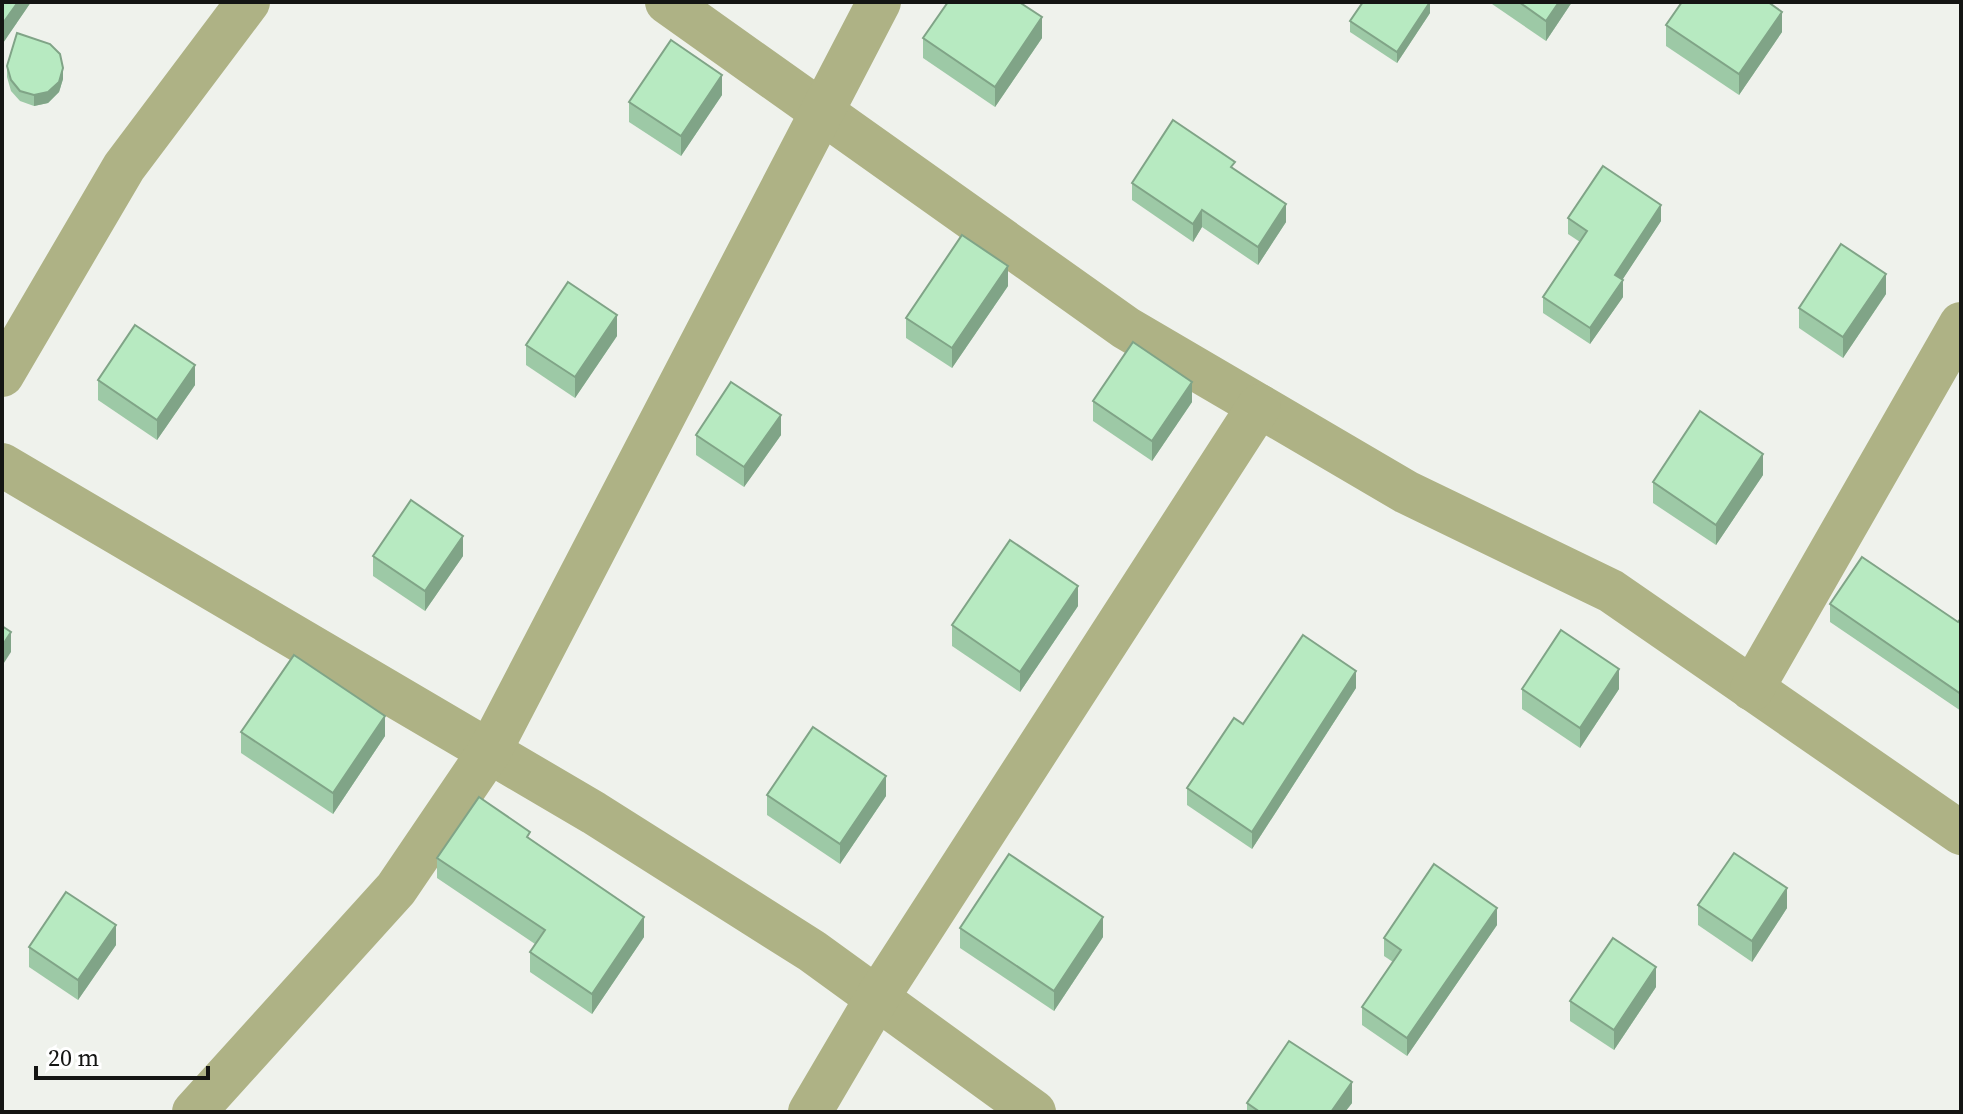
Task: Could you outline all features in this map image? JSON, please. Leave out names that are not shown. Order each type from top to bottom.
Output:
[{"type":"street","points":[[2,375],[124,167],[248,2]]},
{"type":"street","points":[[667,2],[1126,328],[1406,492],[1611,591],[1961,833]]},
{"type":"street","points":[[194,1112],[396,889],[489,752],[879,2]]},
{"type":"street","points":[[1752,689],[1961,324]]},
{"type":"street","points":[[810,1112],[877,998],[1259,406]]},
{"type":"street","points":[[2,465],[489,752],[812,951],[1034,1112]]},
{"type":"building","points":[[2,2],[18,2],[3,23],[2,22]]},
{"type":"building","points":[[948,2],[1019,2],[1042,17],[995,87],[923,38]]},
{"type":"building","points":[[1363,2],[1430,2],[1397,52],[1350,21]]},
{"type":"building","points":[[1519,2],[1559,2],[1546,21]]},
{"type":"building","points":[[1682,2],[1768,2],[1782,12],[1739,74],[1666,25]]},
{"type":"building","points":[[17,33],[50,44],[60,54],[63,68],[59,82],[48,92],[34,95],[20,91],[11,80],[7,66]]},
{"type":"building","points":[[671,40],[722,75],[681,136],[629,102]]},
{"type":"building","points":[[1173,120],[1235,162],[1231,167],[1286,204],[1258,247],[1202,210],[1193,224],[1132,183]]},
{"type":"building","points":[[1603,166],[1661,205],[1615,275],[1623,280],[1590,328],[1543,297],[1587,231],[1568,218]]},
{"type":"building","points":[[962,235],[1008,266],[952,348],[906,318]]},
{"type":"building","points":[[1841,244],[1886,274],[1843,337],[1799,308]]},
{"type":"building","points":[[568,282],[617,315],[575,377],[526,345]]},
{"type":"building","points":[[135,325],[195,365],[157,420],[98,380]]},
{"type":"building","points":[[1133,342],[1192,382],[1152,441],[1093,401]]},
{"type":"building","points":[[731,382],[781,415],[744,467],[696,435]]},
{"type":"building","points":[[1700,411],[1763,454],[1716,525],[1653,482]]},
{"type":"building","points":[[411,500],[463,536],[425,591],[373,556]]},
{"type":"building","points":[[1010,540],[1078,586],[1020,672],[952,625]]},
{"type":"building","points":[[1862,557],[1958,622],[1961,618],[1961,694],[1830,604]]},
{"type":"building","points":[[2,626],[11,632],[2,646]]},
{"type":"building","points":[[1561,630],[1619,669],[1580,728],[1522,689]]},
{"type":"building","points":[[1303,635],[1356,671],[1252,832],[1187,788],[1234,718],[1243,724]]},
{"type":"building","points":[[294,655],[385,716],[333,793],[241,732]]},
{"type":"building","points":[[813,727],[886,776],[840,844],[767,795]]},
{"type":"building","points":[[479,797],[530,832],[527,837],[644,917],[592,994],[530,952],[545,930],[437,858]]},
{"type":"building","points":[[1734,853],[1787,888],[1752,941],[1698,905]]},
{"type":"building","points":[[1009,854],[1103,917],[1054,991],[960,928]]},
{"type":"building","points":[[1434,864],[1497,908],[1407,1038],[1362,1007],[1401,950],[1384,938]]},
{"type":"building","points":[[66,892],[116,925],[78,980],[29,947]]},
{"type":"building","points":[[1613,938],[1656,967],[1614,1030],[1570,1001]]},
{"type":"building","points":[[1289,1041],[1352,1082],[1331,1112],[1260,1112],[1247,1103]]}]
